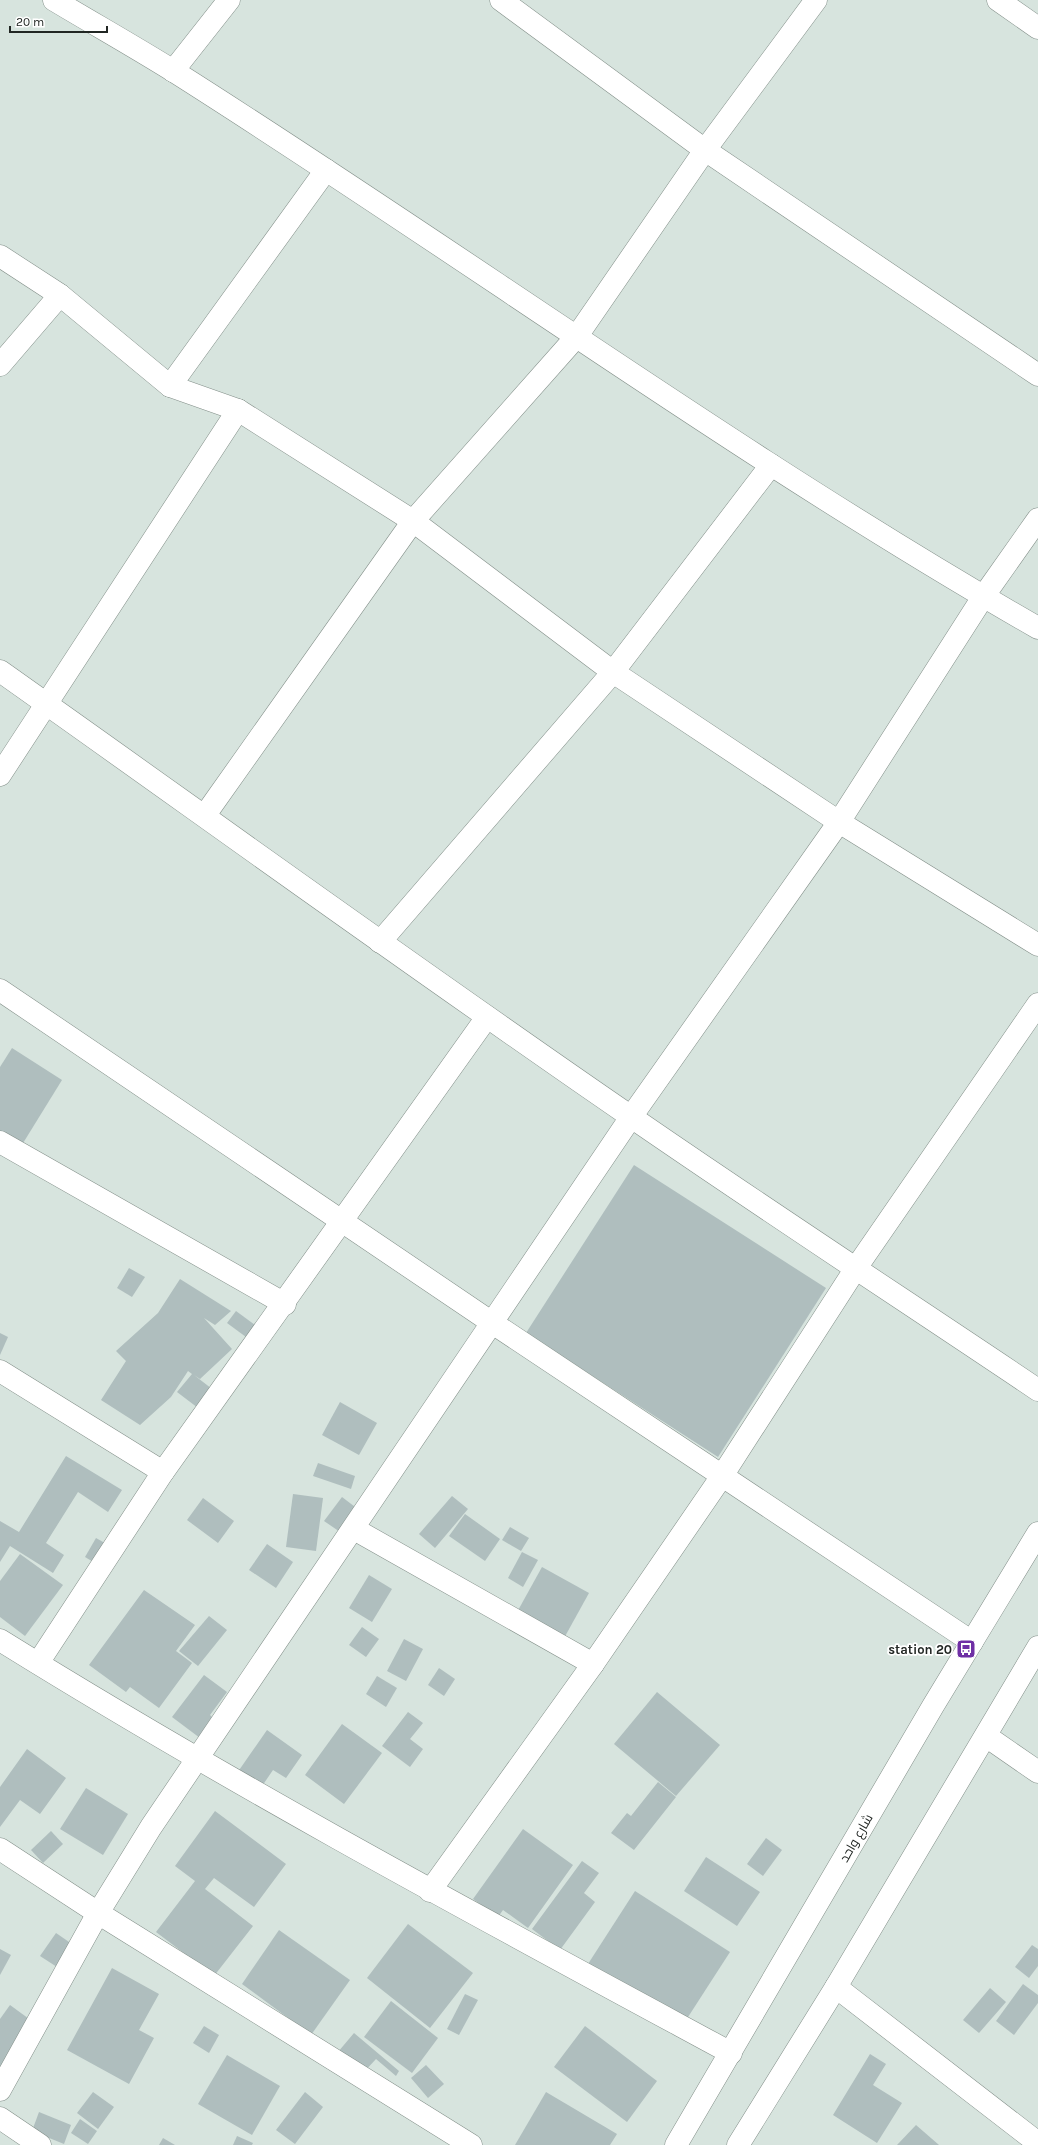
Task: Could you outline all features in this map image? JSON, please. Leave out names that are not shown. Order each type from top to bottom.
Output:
[{"type":"street","points":[[54,0],[173,71],[326,170],[771,465],[983,597],[1038,628]]},
{"type":"street","points":[[173,71],[229,0]]},
{"type":"street","points":[[500,0],[705,150],[1038,374]]},
{"type":"street","points":[[205,815],[413,521],[576,336],[705,150],[816,0]]},
{"type":"street","points":[[998,0],[1038,28]]},
{"type":"street","points":[[170,386],[326,170]]},
{"type":"street","points":[[0,256],[60,295],[170,386],[238,410],[413,521],[613,672],[839,822],[1038,945]]},
{"type":"street","points":[[0,365],[60,295]]},
{"type":"street","points":[[0,775],[45,703],[238,410]]},
{"type":"street","points":[[380,942],[613,672],[771,465]]},
{"type":"street","points":[[0,2090],[98,1913],[151,1827],[354,1529],[491,1322],[631,1117],[839,822],[983,597],[1038,519]]},
{"type":"street","points":[[0,671],[205,815],[380,942],[631,1117],[1038,1390]]},
{"type":"street","points":[[0,990],[491,1322],[972,1642]]},
{"type":"street","points":[[430,1891],[593,1664],[722,1476],[856,1268],[1038,1004]]},
{"type":"street","points":[[38,1664],[164,1472],[285,1304],[341,1221],[487,1017]]},
{"type":"street","points":[[0,1142],[285,1304]]},
{"type":"street","points":[[0,1371],[164,1472]]},
{"type":"street","points":[[354,1529],[593,1664]]},
{"type":"street","name":"شارع واحد","points":[[676,2145],[972,1642],[1038,1533]]},
{"type":"street","points":[[0,1640],[38,1664],[430,1891],[731,2053]]},
{"type":"street","points":[[738,2145],[836,1988],[1038,1647]]},
{"type":"street","points":[[986,1736],[1038,1772]]},
{"type":"street","points":[[0,1849],[98,1913],[471,2145]]},
{"type":"street","points":[[836,1988],[1038,2143]]},
{"type":"street","points":[[0,2118],[40,2145]]},
{"type":"building","points":[[12,1048],[62,1080],[20,1148],[0,1136],[0,1067]]},
{"type":"building","points":[[634,1165],[826,1288],[718,1457],[526,1333]]},
{"type":"building","points":[[129,1268],[145,1277],[132,1297],[117,1288]]},
{"type":"building","points":[[180,1279],[231,1311],[215,1325],[204,1318],[232,1349],[200,1379],[194,1375],[216,1392],[202,1411],[177,1392],[192,1374],[188,1371],[171,1397],[140,1425],[101,1400],[126,1361],[116,1351],[158,1313]]},
{"type":"building","points":[[236,1311],[255,1325],[246,1337],[227,1323]]},
{"type":"building","points":[[0,1333],[8,1337],[0,1355]]},
{"type":"building","points":[[340,1402],[377,1423],[359,1455],[322,1435]]},
{"type":"building","points":[[66,1456],[122,1490],[108,1512],[78,1492],[46,1543],[64,1555],[53,1573],[10,1546],[0,1562],[0,1521],[19,1532]]},
{"type":"building","points":[[318,1463],[355,1476],[351,1489],[313,1476]]},
{"type":"building","points":[[293,1494],[323,1498],[316,1551],[286,1547]]},
{"type":"building","points":[[452,1496],[468,1509],[435,1548],[419,1534]]},
{"type":"building","points":[[342,1497],[363,1513],[346,1536],[324,1521]]},
{"type":"building","points":[[203,1498],[234,1521],[218,1543],[187,1520]]},
{"type":"building","points":[[465,1514],[500,1539],[485,1561],[449,1536]]},
{"type":"building","points":[[510,1527],[529,1538],[521,1551],[502,1540]]},
{"type":"building","points":[[96,1538],[112,1547],[100,1566],[85,1557]]},
{"type":"building","points":[[267,1544],[293,1562],[276,1588],[249,1570]]},
{"type":"building","points":[[522,1552],[538,1560],[523,1587],[508,1578]]},
{"type":"building","points":[[20,1554],[63,1585],[25,1636],[0,1617],[0,1581]]},
{"type":"building","points":[[542,1567],[589,1593],[563,1640],[516,1614]]},
{"type":"building","points":[[369,1575],[392,1589],[372,1622],[349,1608]]},
{"type":"building","points":[[144,1590],[195,1625],[176,1651],[192,1663],[159,1708],[130,1687],[126,1692],[89,1665]]},
{"type":"building","points":[[209,1616],[227,1630],[198,1666],[179,1651]]},
{"type":"building","points":[[362,1627],[379,1639],[366,1657],[349,1645]]},
{"type":"building","points":[[404,1639],[423,1649],[406,1681],[387,1671]]},
{"type":"building","points":[[439,1668],[455,1679],[444,1696],[428,1685]]},
{"type":"building","points":[[204,1675],[227,1692],[210,1715],[214,1719],[200,1738],[172,1717]]},
{"type":"building","points":[[377,1676],[397,1688],[386,1707],[366,1694]]},
{"type":"building","points":[[657,1692],[720,1745],[676,1796],[614,1744]]},
{"type":"building","points":[[408,1712],[423,1723],[410,1739],[423,1749],[410,1767],[382,1746]]},
{"type":"building","points":[[342,1724],[382,1753],[344,1804],[305,1775]]},
{"type":"building","points":[[267,1730],[302,1755],[286,1778],[273,1770],[258,1792],[235,1776]]},
{"type":"building","points":[[27,1749],[66,1778],[40,1814],[20,1800],[0,1827],[0,1787]]},
{"type":"building","points":[[658,1782],[676,1797],[634,1850],[611,1833],[627,1813],[631,1816]]},
{"type":"building","points":[[86,1788],[128,1814],[103,1855],[60,1829]]},
{"type":"building","points":[[215,1811],[286,1864],[254,1907],[214,1878],[205,1889],[253,1926],[214,1976],[156,1932],[195,1881],[175,1866]]},
{"type":"building","points":[[523,1829],[573,1865],[528,1928],[503,1910],[498,1917],[473,1899]]},
{"type":"building","points":[[51,1831],[63,1844],[43,1863],[31,1850]]},
{"type":"building","points":[[766,1838],[782,1850],[763,1876],[747,1864]]},
{"type":"building","points":[[706,1857],[760,1892],[737,1926],[684,1891]]},
{"type":"building","points":[[582,1861],[599,1873],[584,1893],[595,1902],[560,1950],[532,1929]]},
{"type":"building","points":[[635,1891],[730,1952],[679,2031],[588,1964]]},
{"type":"building","points":[[408,1924],[473,1973],[430,2028],[367,1978]]},
{"type":"building","points":[[279,1930],[350,1980],[311,2035],[242,1984]]},
{"type":"building","points":[[56,1933],[72,1944],[57,1967],[40,1956]]},
{"type":"building","points":[[1032,1945],[1038,1949],[1038,1966],[1029,1978],[1015,1967]]},
{"type":"building","points":[[0,1949],[11,1955],[0,1975]]},
{"type":"building","points":[[112,1968],[159,1994],[139,2030],[154,2038],[129,2084],[67,2050]]},
{"type":"building","points":[[1023,1984],[1038,1995],[1038,2003],[1014,2035],[996,2021]]},
{"type":"building","points":[[990,1988],[1006,2002],[979,2033],[963,2020]]},
{"type":"building","points":[[465,1994],[478,2000],[459,2035],[447,2029]]},
{"type":"building","points":[[391,2001],[438,2038],[412,2073],[364,2037]]},
{"type":"building","points":[[10,2005],[36,2024],[0,2073],[0,2019]]},
{"type":"building","points":[[204,2026],[219,2035],[209,2053],[193,2043]]},
{"type":"building","points":[[585,2026],[657,2081],[627,2122],[554,2067]]},
{"type":"building","points":[[354,2033],[399,2071],[396,2076],[376,2059],[363,2073],[338,2052]]},
{"type":"building","points":[[870,2054],[886,2064],[873,2085],[902,2103],[877,2143],[833,2115]]},
{"type":"building","points":[[227,2055],[280,2086],[252,2135],[198,2104]]},
{"type":"building","points":[[426,2065],[444,2084],[428,2098],[411,2078]]},
{"type":"building","points":[[93,2092],[114,2107],[98,2129],[77,2113]]},
{"type":"building","points":[[305,2092],[323,2107],[295,2144],[276,2130]]},
{"type":"building","points":[[546,2092],[617,2134],[610,2145],[515,2145]]},
{"type":"building","points":[[39,2112],[71,2125],[64,2144],[32,2131]]},
{"type":"building","points":[[80,2119],[97,2131],[88,2144],[71,2133]]},
{"type":"building","points":[[916,2125],[939,2145],[897,2145]]},
{"type":"building","points":[[237,2136],[253,2143],[252,2145],[233,2145]]},
{"type":"building","points":[[163,2138],[175,2145],[159,2145]]},
{"type":"place","name":"station 20","points":[[966,1649]]}]
